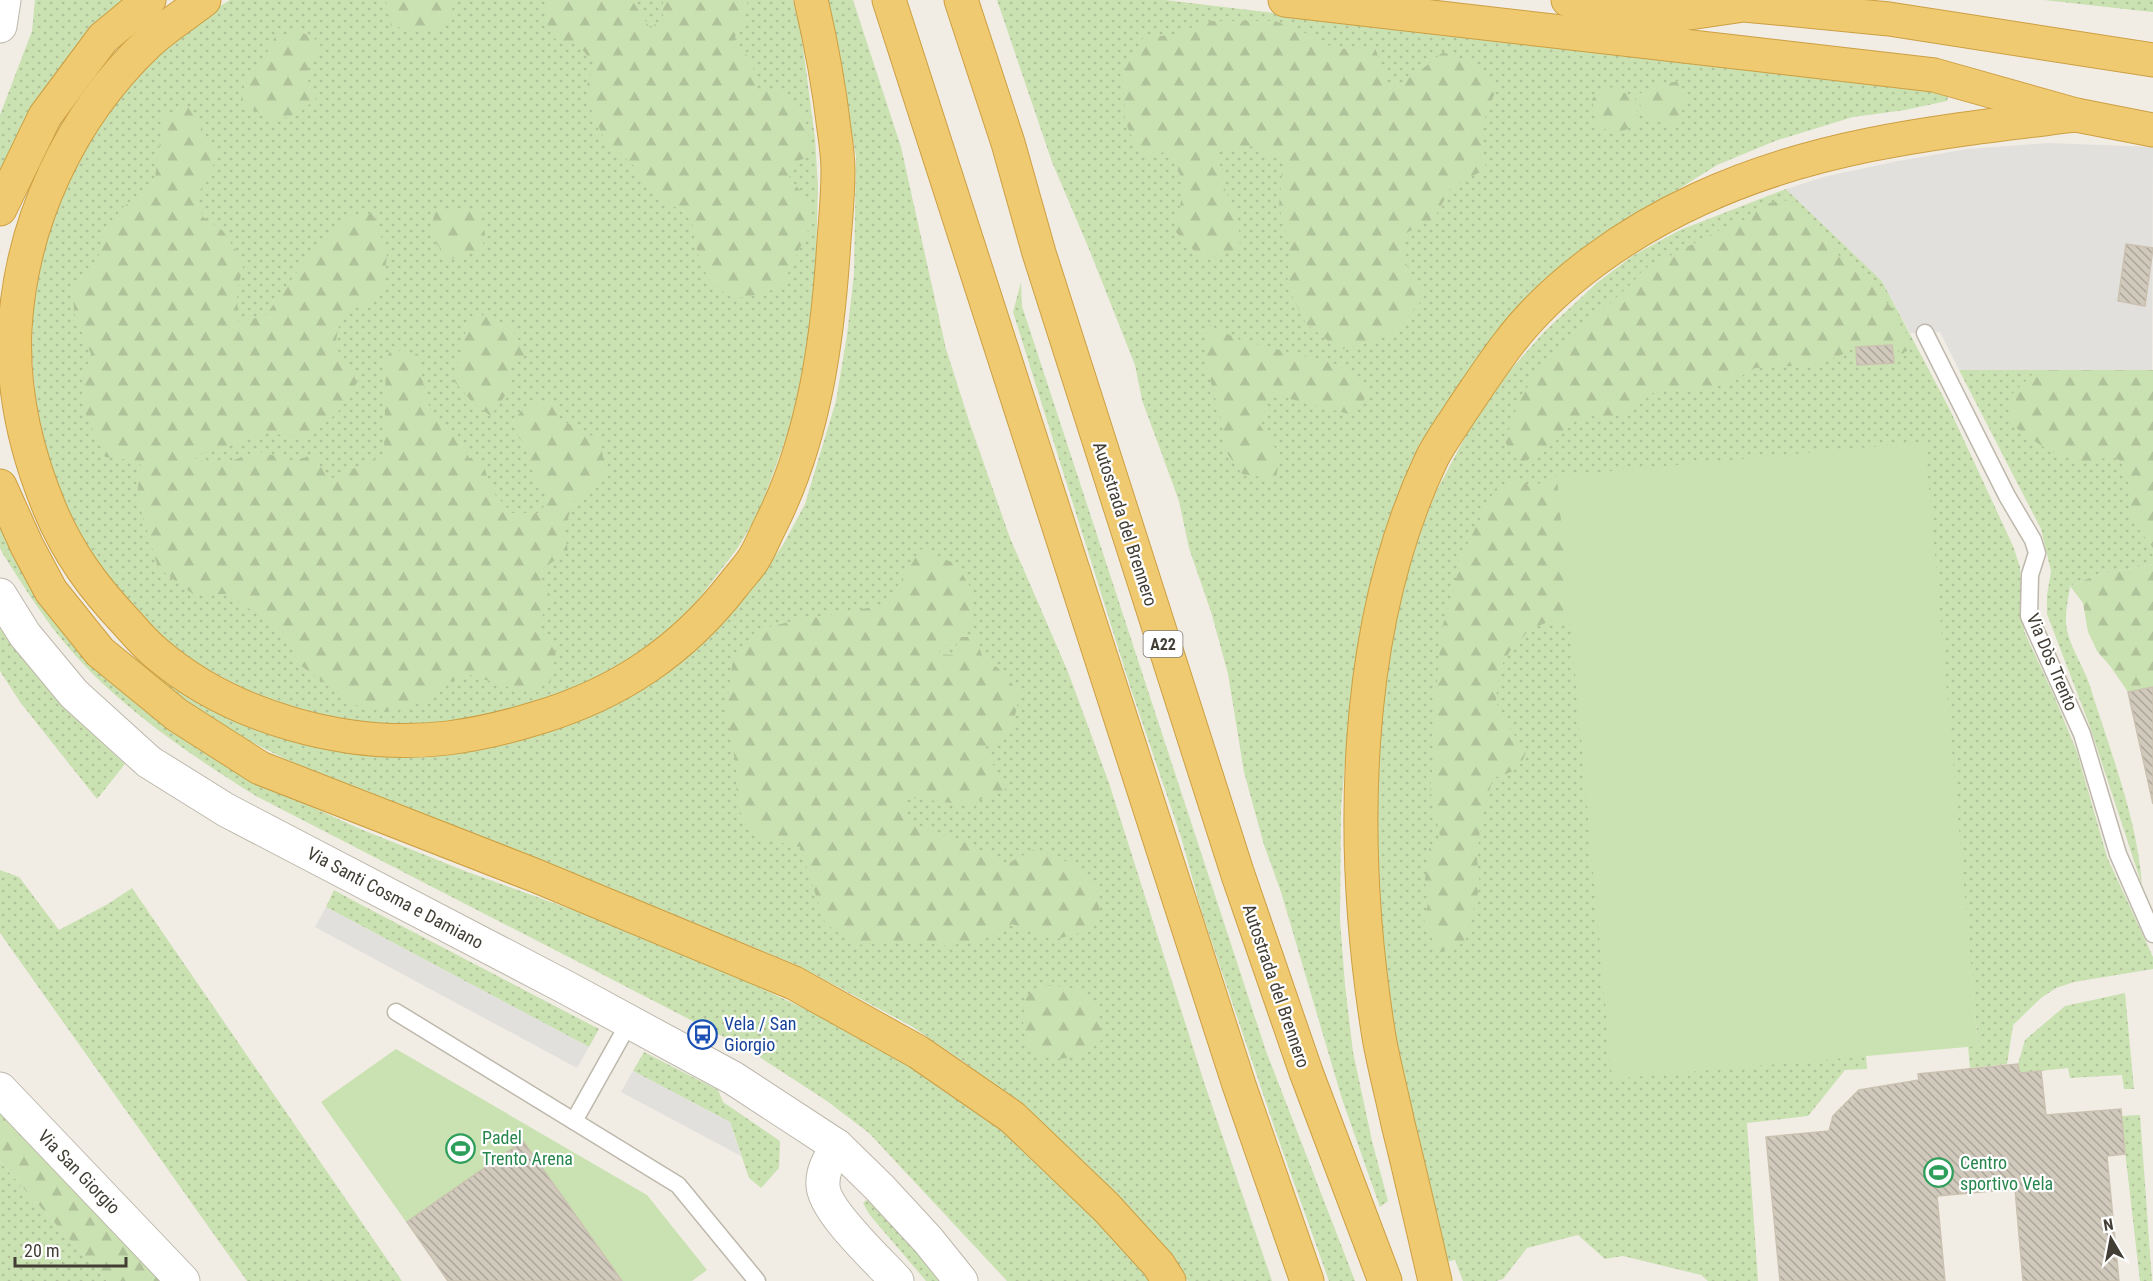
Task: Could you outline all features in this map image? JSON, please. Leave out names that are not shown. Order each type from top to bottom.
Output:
[{"type":"highway","points":[[0,209],[45,116],[103,38],[149,0]]},
{"type":"highway","points":[[204,0],[150,41],[115,78],[66,148],[43,201],[26,257],[17,302],[14,355],[26,436],[37,478],[72,555],[99,593],[154,652],[204,688],[258,714],[315,729],[375,740],[467,735],[501,729],[569,708],[633,677],[677,645],[718,604],[753,560],[780,504],[800,452],[816,389],[830,312],[838,166],[831,99],[812,0]]},
{"type":"highway","points":[[889,0],[1239,1085],[1307,1281]]},
{"type":"highway","name":"Autostrada del Brennero","points":[[961,0],[1234,864],[1306,1072],[1385,1281]]},
{"type":"highway","points":[[1285,0],[1934,75],[2076,115],[2153,129]]},
{"type":"highway","points":[[1568,0],[1682,14],[1739,2],[1889,19],[2150,60]]},
{"type":"highway","points":[[1435,1281],[1379,1039],[1366,933],[1360,799],[1366,715],[1379,624],[1388,582],[1408,519],[1433,456],[1472,394],[1510,341],[1571,280],[1596,259],[1639,230],[1701,198],[1765,173],[1850,148],[1930,134],[2076,115]]},
{"type":"highway","points":[[0,486],[27,546],[51,591],[100,652],[177,715],[260,768],[534,875],[794,983],[918,1052],[1012,1117],[1106,1207],[1158,1264],[1169,1281]]},
{"type":"street","points":[[0,26],[4,0]]},
{"type":"street","name":"Via Santi Cosma e Damiano","points":[[0,595],[25,635],[74,694],[149,762],[226,810],[630,1021],[733,1078],[837,1146],[928,1240],[961,1281]]},
{"type":"street","name":"Via San Giorgio","points":[[0,1089],[183,1281]]},
{"type":"street","points":[[837,1146],[824,1172],[822,1187],[827,1202],[897,1281]]},
{"type":"lane","name":"Via Dòs Trento","points":[[1925,333],[2007,496],[2033,540],[2037,553],[2030,575],[2029,616],[2082,734],[2118,854],[2153,934]]},
{"type":"lane","points":[[396,1012],[678,1185],[757,1281]]},
{"type":"lane","points":[[574,1121],[630,1021]]},
{"type":"green space","points":[[35,0],[129,0],[0,183],[0,115],[32,31]]},
{"type":"green space","points":[[230,0],[793,0],[801,32],[815,138],[818,187],[812,323],[803,378],[791,424],[759,512],[737,549],[694,605],[642,655],[559,697],[466,723],[376,725],[299,710],[262,698],[188,659],[159,636],[118,596],[78,540],[39,439],[32,357],[33,289],[47,224],[72,165],[138,67],[185,27]]},
{"type":"green space","points":[[386,0],[450,0],[453,12],[443,27],[424,31],[391,26]]},
{"type":"green space","points":[[545,0],[632,0],[650,28],[663,18],[663,0],[747,0],[745,16],[734,41],[741,51],[752,59],[757,91],[784,91],[802,114],[808,136],[809,157],[794,162],[789,177],[799,189],[809,208],[810,225],[782,284],[765,292],[733,299],[712,283],[700,259],[692,220],[653,190],[632,164],[605,140],[592,113],[587,85],[594,64],[578,44],[555,39],[545,20]]},
{"type":"green space","points":[[826,0],[853,0],[901,147],[946,349],[971,427],[1010,538],[1068,672],[1109,783],[1204,1082],[1272,1281],[1188,1281],[1160,1246],[1013,1100],[961,1060],[911,1026],[797,965],[663,910],[353,792],[210,720],[138,660],[232,713],[436,751],[712,632],[751,590],[783,545],[805,504],[836,401],[854,274],[856,156]]},
{"type":"green space","points":[[997,0],[1165,0],[1949,94],[1947,101],[1905,110],[1853,117],[1775,141],[1717,165],[1604,236],[1497,334],[1453,393],[1418,452],[1361,628],[1349,719],[1341,807],[1340,920],[1345,985],[1353,1052],[1372,1141],[1388,1201],[1380,1207],[1342,1099],[1281,892],[1264,845],[1244,772],[1228,674],[1212,615],[1189,548],[1179,501],[1142,400],[1135,365],[1052,162]]},
{"type":"green space","points":[[2044,0],[2153,0],[2153,12],[2152,12]]},
{"type":"green space","points":[[1206,21],[1275,21],[1336,49],[1375,48],[1390,89],[1420,71],[1443,52],[1476,65],[1497,89],[1487,111],[1483,128],[1486,169],[1451,187],[1434,219],[1404,234],[1404,260],[1424,298],[1391,334],[1340,350],[1306,324],[1287,286],[1290,246],[1279,207],[1283,162],[1253,146],[1218,152],[1224,187],[1238,217],[1240,248],[1203,260],[1175,231],[1184,186],[1172,153],[1140,156],[1125,121],[1123,71],[1143,38],[1177,34]]},
{"type":"green space","points":[[298,31],[313,37],[321,46],[311,61],[306,76],[316,99],[300,112],[276,121],[240,104],[246,79],[262,63],[275,37]]},
{"type":"green space","points":[[1679,81],[1686,101],[1676,126],[1652,120],[1635,98],[1637,124],[1621,132],[1598,128],[1592,99],[1607,86],[1635,97],[1652,86]]},
{"type":"green space","points":[[188,107],[218,156],[197,197],[203,217],[223,231],[244,263],[237,290],[238,323],[266,315],[307,258],[347,216],[373,213],[387,254],[384,283],[369,302],[341,315],[335,346],[358,381],[338,412],[308,438],[267,433],[191,457],[220,466],[256,451],[295,461],[314,454],[328,480],[384,455],[386,358],[392,349],[418,354],[433,419],[457,434],[469,458],[484,466],[491,490],[512,513],[540,513],[550,495],[531,469],[530,450],[519,438],[514,421],[524,407],[548,401],[557,404],[557,418],[600,440],[606,474],[574,501],[564,529],[568,551],[538,572],[551,597],[538,625],[556,652],[550,683],[521,691],[467,674],[441,686],[422,703],[384,712],[355,705],[300,665],[282,630],[226,594],[193,594],[158,568],[137,497],[141,461],[105,457],[86,414],[81,385],[91,354],[74,313],[73,285],[95,268],[106,230],[123,207],[154,184],[164,115]]},
{"type":"green space","points":[[1786,189],[1882,281],[1950,410],[2013,546],[2020,567],[2024,631],[2077,752],[2107,857],[2153,957],[2153,969],[2074,982],[2056,988],[2041,998],[2013,1025],[2007,1064],[1970,1068],[1968,1046],[1978,1045],[1944,679],[1612,1078],[1866,1055],[1867,1069],[1845,1070],[1808,1116],[1747,1123],[1758,1281],[1708,1281],[1701,1275],[1623,1256],[1605,1259],[1578,1235],[1527,1248],[1503,1279],[1463,1281],[1455,1260],[1444,1262],[1417,1164],[1372,913],[1381,664],[1413,548],[1437,490],[1481,407],[1545,331],[1598,282],[1634,255],[1680,230]]},
{"type":"green space","points":[[1784,200],[1802,210],[1827,238],[1840,257],[1855,263],[1877,282],[1885,301],[1899,315],[1911,348],[1902,354],[1892,345],[1856,347],[1813,365],[1755,368],[1733,381],[1708,390],[1668,390],[1645,395],[1629,412],[1608,419],[1592,416],[1577,419],[1548,449],[1521,463],[1510,452],[1505,441],[1518,404],[1533,377],[1554,354],[1631,284],[1644,269],[1728,226],[1749,218],[1764,204]]},
{"type":"green space","points":[[436,210],[478,210],[485,234],[482,249],[448,260],[429,232]]},
{"type":"green space","points":[[1021,282],[1022,306],[1266,1051],[1355,1281],[1329,1281],[1202,913],[1181,837],[1131,689],[1013,312]]},
{"type":"green space","points":[[485,314],[510,327],[528,354],[509,362],[509,390],[491,416],[474,404],[454,381],[467,325]]},
{"type":"green space","points":[[1209,325],[1240,340],[1336,364],[1371,390],[1353,415],[1271,394],[1259,424],[1280,455],[1276,479],[1242,474],[1227,453],[1211,383],[1205,355]]},
{"type":"green space","points":[[1959,370],[2153,370],[2153,564],[2097,575],[2070,586],[2066,610],[2068,635],[2090,686],[2129,809],[2142,885],[2089,724],[2047,614],[2051,571],[2041,529]]},
{"type":"green space","points":[[2037,370],[2153,370],[2153,548],[2134,523],[2129,505],[2128,482],[2121,461],[2111,456],[2087,463],[2051,452],[2009,423],[2010,396]]},
{"type":"green space","points":[[1925,442],[1978,1046],[1612,1079],[1557,476]]},
{"type":"green space","points":[[1557,476],[1571,625],[1551,621],[1530,629],[1510,651],[1499,670],[1496,701],[1503,719],[1526,751],[1518,767],[1493,778],[1481,820],[1477,859],[1480,886],[1464,943],[1438,953],[1424,920],[1428,904],[1425,879],[1429,849],[1440,836],[1430,788],[1435,749],[1432,735],[1442,628],[1453,594],[1460,559],[1495,489],[1519,479],[1531,487]]},
{"type":"green space","points":[[0,516],[33,580],[262,784],[358,828],[465,871],[665,943],[864,1039],[951,1091],[1022,1145],[1090,1210],[1150,1281],[1007,1281],[869,1133],[827,1101],[747,1049],[256,796],[205,763],[128,706],[63,641],[3,554],[0,548]]},
{"type":"green space","points":[[921,549],[956,564],[974,593],[971,622],[937,654],[954,655],[959,637],[976,637],[983,659],[998,668],[1020,693],[1011,733],[984,748],[1006,789],[968,805],[905,797],[906,818],[933,833],[956,838],[1007,864],[1033,850],[1061,858],[1095,883],[1100,913],[1091,930],[1053,940],[1012,924],[982,940],[947,946],[920,942],[855,945],[825,923],[800,847],[760,838],[737,808],[736,766],[726,709],[733,659],[757,630],[797,620],[886,605]]},
{"type":"green space","points":[[2153,564],[2153,687],[2128,692],[2097,651],[2088,632],[2083,603],[2070,586],[2097,575]]},
{"type":"green space","points":[[0,623],[34,672],[61,705],[125,764],[97,799],[20,702],[0,671]]},
{"type":"green space","points":[[0,870],[19,877],[59,930],[108,904],[132,888],[402,1281],[247,1281],[0,933]]},
{"type":"green space","points":[[334,890],[599,1029],[589,1047],[326,907]]},
{"type":"green space","points":[[1049,985],[1084,990],[1099,1014],[1101,1041],[1082,1053],[1066,1058],[1029,1052],[1023,1022],[1025,996]]},
{"type":"green space","points":[[2125,993],[2134,1089],[2124,1089],[2122,1075],[2070,1078],[2068,1068],[2019,1073],[2018,1064],[2025,1040],[2065,1006]]},
{"type":"green space","name":"Padel Trento Arena","points":[[396,1049],[647,1195],[707,1270],[692,1281],[448,1281],[321,1102]]},
{"type":"green space","points":[[644,1052],[718,1090],[723,1102],[780,1141],[779,1168],[761,1188],[749,1178],[730,1122],[633,1071]]},
{"type":"green space","points":[[0,1103],[169,1281],[107,1281],[0,1162]]},
{"type":"green space","points":[[2140,1115],[2152,1281],[2140,1281],[2121,1116]]},
{"type":"green space","points":[[0,1162],[107,1281],[0,1281]]},
{"type":"green space","points":[[869,1198],[945,1281],[926,1281],[869,1214],[863,1203]]},
{"type":"shaded area","points":[[2049,143],[2153,147],[2152,370],[1959,370],[1940,332],[1910,333],[1882,281],[1786,189],[1827,176],[1898,161],[1967,149]]},
{"type":"shaded area","points":[[326,907],[589,1047],[577,1068],[315,927]]},
{"type":"shaded area","points":[[633,1071],[730,1122],[741,1156],[621,1092]]},
{"type":"building","points":[[2126,244],[2153,248],[2145,306],[2118,301]]},
{"type":"building","points":[[1892,345],[1894,363],[1857,365],[1856,347]]},
{"type":"building","points":[[2153,687],[2153,804],[2128,692]]},
{"type":"building","name":"Centro sportivo Vela","points":[[2018,1064],[2019,1073],[2041,1071],[2046,1115],[2121,1109],[2125,1154],[2107,1156],[2119,1281],[2023,1281],[2015,1189],[1937,1196],[1945,1281],[1780,1281],[1766,1137],[1829,1131],[1833,1116],[1859,1090],[1919,1080],[1918,1074]]},
{"type":"building","points":[[523,1141],[622,1281],[448,1281],[407,1222]]},
{"type":"place","name":"Vela / San Giorgio","points":[[703,1034]]},
{"type":"place","name":"Padel Trento Arena","points":[[461,1148]]},
{"type":"place","name":"Centro sportivo Vela","points":[[1939,1173]]}]
